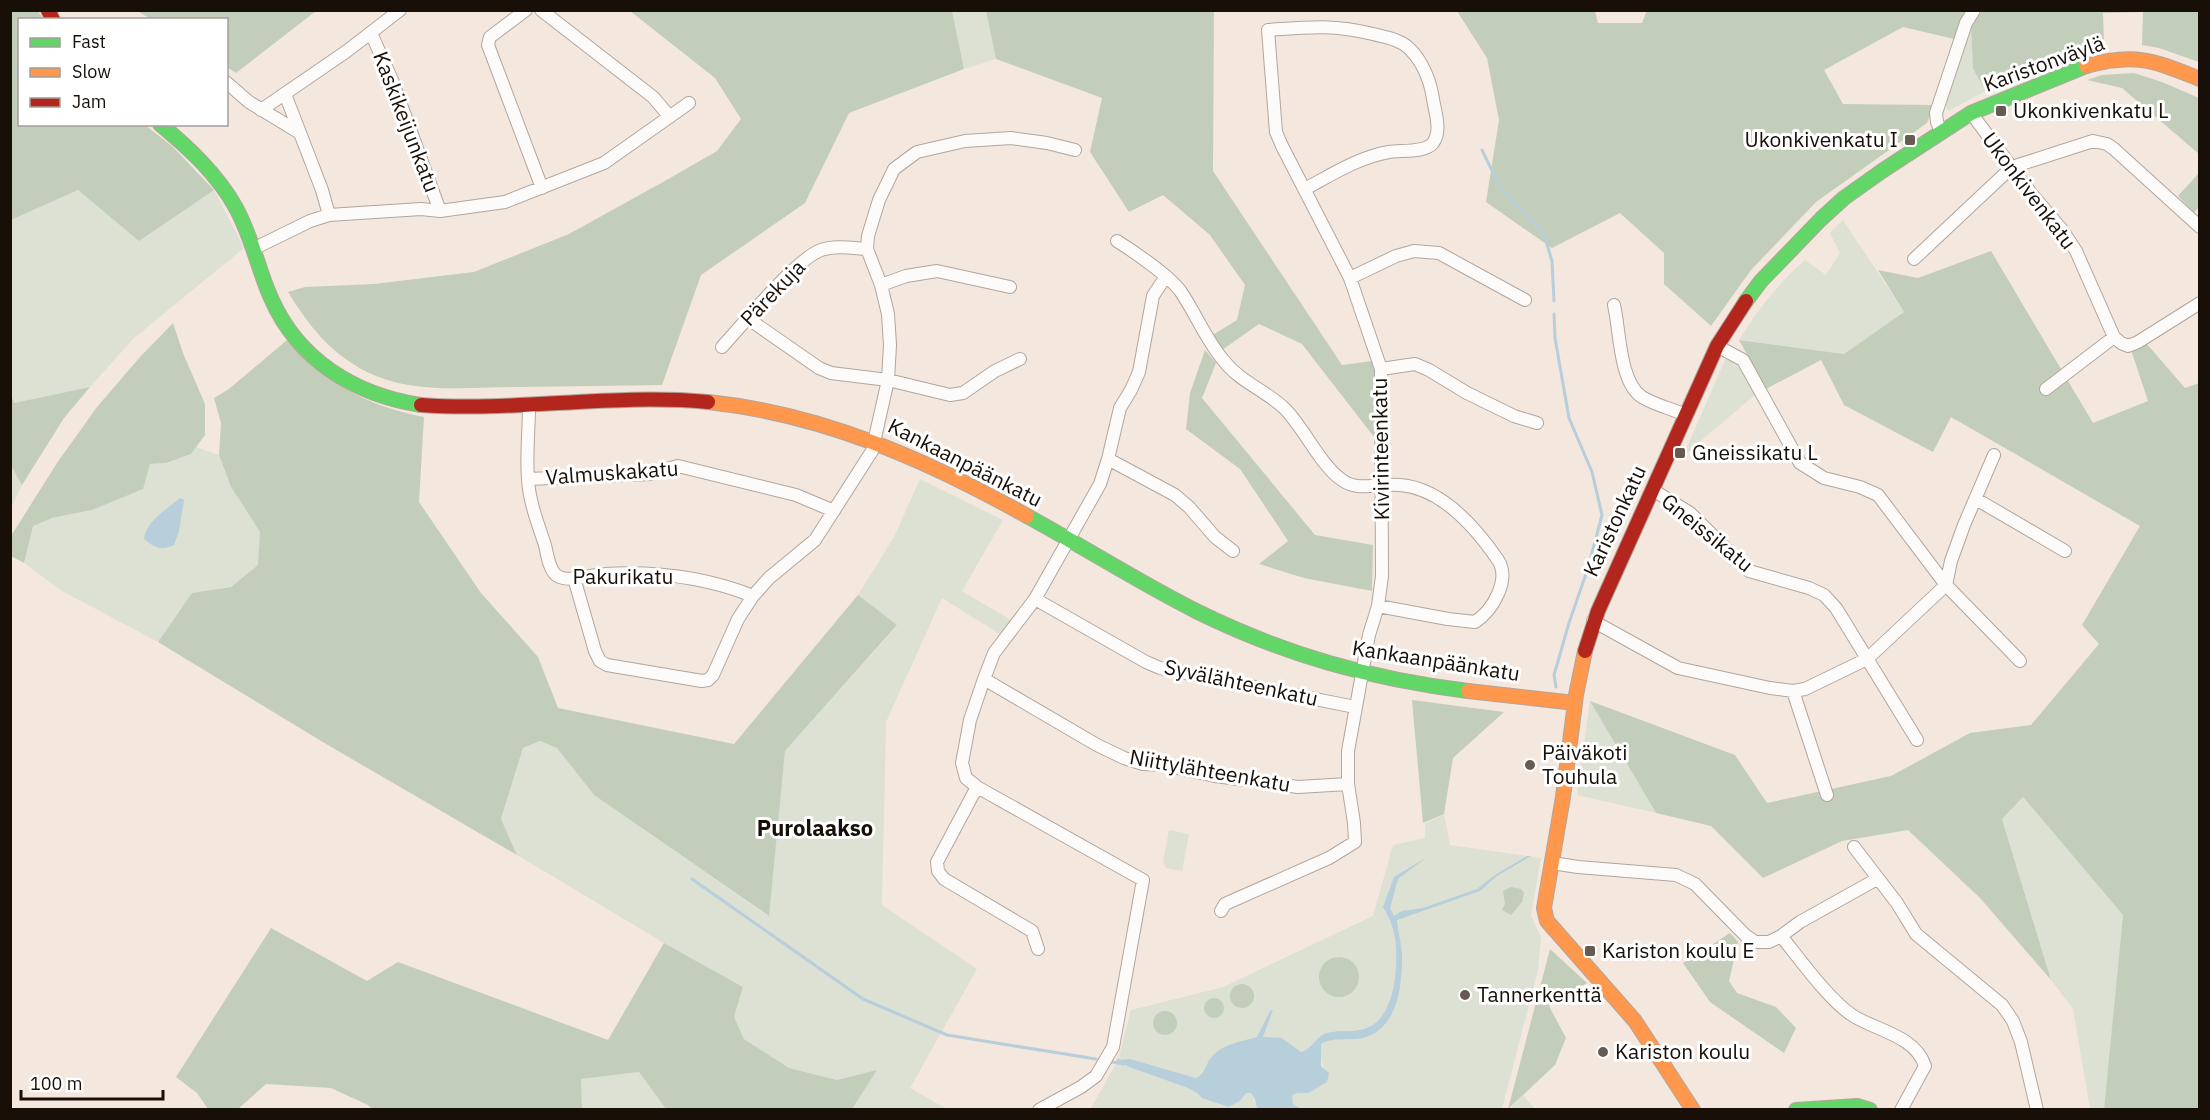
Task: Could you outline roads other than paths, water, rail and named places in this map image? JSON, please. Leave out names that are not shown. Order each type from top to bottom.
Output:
[{"type":"street","name":"Kaskikeijunkatu","points":[[261,110],[400,10]]},
{"type":"street","points":[[526,10],[490,36],[488,45],[542,188]]},
{"type":"street","points":[[541,10],[653,97],[670,117]]},
{"type":"street","points":[[1941,132],[1936,113],[1966,23],[1974,10]]},
{"type":"street","name":"Kivirinteenkatu","points":[[1221,911],[1225,904],[1329,858],[1354,842],[1354,824],[1348,784],[1348,751],[1369,635],[1378,606],[1382,556],[1381,369],[1350,278],[1276,132],[1268,30],[1332,26],[1397,40],[1409,48],[1420,61],[1433,93],[1437,132],[1432,144],[1425,148],[1386,153],[1365,159],[1305,189]]},
{"type":"street","name":"Kaskikeijunkatu","points":[[371,33],[392,80],[440,211]]},
{"type":"street","name":"Karistonväylä","points":[[1941,132],[1971,113],[2086,66],[2111,59],[2136,58],[2153,61],[2199,79]]},
{"type":"street","points":[[228,84],[249,102],[300,133]]},
{"type":"street","points":[[285,94],[322,190],[329,215]]},
{"type":"street","points":[[253,249],[310,221],[329,215],[421,209],[440,211],[505,202],[604,163],[689,103]]},
{"type":"street","name":"Ukonkivenkatu","points":[[1971,113],[2076,251],[2114,337]]},
{"type":"street","name":"Kankaanpäänkatu","points":[[162,126],[196,155],[221,185],[238,212],[272,300],[291,332],[316,359],[351,384],[371,393],[416,406],[530,406],[692,400],[779,413],[821,423],[874,440],[928,463],[1198,612],[1315,659],[1362,673],[1443,688],[1575,703]]},
{"type":"street","name":"Karistonkatu","points":[[1693,1110],[1635,1021],[1547,921],[1544,908],[1561,814],[1582,658],[1593,621],[1716,346],[1742,306],[1761,281],[1844,198],[1941,132]]},
{"type":"street","points":[[574,578],[594,651],[600,661],[607,665],[702,681],[708,680],[713,675],[738,619],[753,596],[769,579],[815,540],[872,451],[888,380],[890,345],[888,314],[881,285],[867,249],[868,236],[879,200],[894,169],[917,152],[965,141],[1011,138],[1075,150]]},
{"type":"street","points":[[1914,259],[2012,167],[2084,143],[2099,141],[2114,149],[2199,227]]},
{"type":"street","points":[[1116,241],[1166,276],[1180,290],[1204,333],[1225,363],[1285,408],[1342,481],[1357,486],[1398,485],[1419,488],[1438,498],[1456,511],[1498,561],[1504,572],[1489,610],[1475,622],[1378,606]]},
{"type":"street","name":"Pärekuja","points":[[722,347],[805,259],[820,250],[836,247],[867,249]]},
{"type":"street","points":[[1350,278],[1396,256],[1414,251],[1439,253],[1525,300]]},
{"type":"street","points":[[881,285],[906,276],[937,271],[1010,287]]},
{"type":"street","points":[[1039,1110],[1096,1076],[1113,1047],[1143,880],[977,787],[966,778],[962,763],[970,720],[994,653],[1035,599],[1100,484],[1120,408],[1139,372],[1153,296],[1166,276]]},
{"type":"street","points":[[2046,389],[2114,337],[2128,346],[2189,312],[2199,303]]},
{"type":"street","points":[[1614,305],[1623,361],[1635,391],[1645,398],[1686,415]]},
{"type":"street","points":[[747,318],[819,368],[831,373],[888,380],[950,394],[963,393],[995,371],[1020,359]]},
{"type":"street","points":[[1716,346],[1743,360],[1800,463],[1824,478],[1860,487],[1878,495],[1946,585],[2020,661]]},
{"type":"street","points":[[1381,369],[1415,364],[1514,416],[1537,423]]},
{"type":"street","name":"Pakurikatu","points":[[530,406],[528,479],[552,569],[556,575],[565,579],[604,574],[645,573],[724,584],[753,596]]},
{"type":"street","points":[[1593,621],[1678,668],[1793,691],[1805,689],[1867,659],[1946,585],[1954,552],[1994,455]]},
{"type":"street","points":[[1108,459],[1175,495],[1189,507],[1215,537],[1233,551]]},
{"type":"street","name":"Valmuskakatu","points":[[528,479],[651,474],[678,466],[796,495],[834,511]]},
{"type":"street","name":"Gneissikatu","points":[[1653,490],[1690,513],[1749,571],[1809,588],[1824,596],[1836,608],[1917,740]]},
{"type":"street","points":[[1976,499],[2066,551]]},
{"type":"street","name":"Syvälähteenkatu","points":[[1035,599],[1160,668],[1355,707]]},
{"type":"street","name":"Niittylähteenkatu","points":[[984,679],[1096,745],[1143,764],[1164,765],[1215,776],[1298,787],[1348,784]]},
{"type":"street","points":[[1793,691],[1827,795]]},
{"type":"street","points":[[977,787],[937,862],[938,871],[944,879],[1032,931],[1038,949]]},
{"type":"street","points":[[1854,847],[1897,903],[1916,934],[2002,1005],[2013,1021],[2037,1110]]},
{"type":"street","points":[[1552,862],[1578,867],[1676,875],[1695,884],[1745,935],[1755,942],[1768,942],[1781,936],[1800,922],[1877,879]]},
{"type":"street","points":[[1781,936],[1840,1005],[1852,1015],[1910,1044],[1921,1054],[1924,1066],[1901,1110]]},
{"type":"street","points":[[1796,1110],[1857,1106],[1870,1110]]},
{"type":"water","points":[[180,498],[184,500],[179,531],[174,545],[158,548],[152,545],[144,539],[148,527]]},
{"type":"water","points":[[1527,856],[1531,856],[1497,876],[1480,891],[1397,920],[1402,968],[1399,992],[1391,1014],[1377,1032],[1366,1037],[1332,1040],[1321,1044],[1321,1066],[1329,1073],[1327,1082],[1309,1093],[1292,1095],[1293,1104],[1301,1109],[1257,1109],[1251,1093],[1246,1093],[1241,1100],[1229,1107],[1202,1098],[1188,1088],[1129,1067],[1118,1060],[1130,1059],[1196,1078],[1203,1073],[1210,1058],[1217,1051],[1234,1043],[1257,1037],[1270,1011],[1273,1010],[1263,1037],[1282,1038],[1301,1052],[1327,1033],[1369,1027],[1385,1012],[1393,988],[1396,961],[1395,938],[1383,907],[1394,877],[1427,857],[1398,879],[1390,908],[1394,916],[1402,911],[1423,908],[1477,889]]},
{"type":"waterway","points":[[1482,150],[1500,187],[1544,234],[1552,261],[1554,301]]},
{"type":"waterway","points":[[1554,314],[1555,338],[1569,418],[1592,472],[1602,515],[1588,568],[1554,675],[1556,687]]},
{"type":"waterway","points":[[692,879],[863,999],[947,1035],[1096,1059]]},
{"type":"waterway","points":[[1112,1062],[1124,1064],[1118,1060]]},
{"type":"place","name":"Ukonkivenkatu L","points":[[2001,111]]},
{"type":"place","name":"Ukonkivenkatu I","points":[[1910,140]]},
{"type":"place","name":"Gneissikatu L","points":[[1680,453]]},
{"type":"place","name":"Päiväkoti Touhula","points":[[1530,765]]},
{"type":"place","name":"Kariston koulu E","points":[[1590,951]]},
{"type":"place","name":"Tannerkenttä","points":[[1465,995]]},
{"type":"place","name":"Kariston koulu","points":[[1603,1052]]},
{"type":"district","name":"Purolaakso","points":[[815,828]]}]
